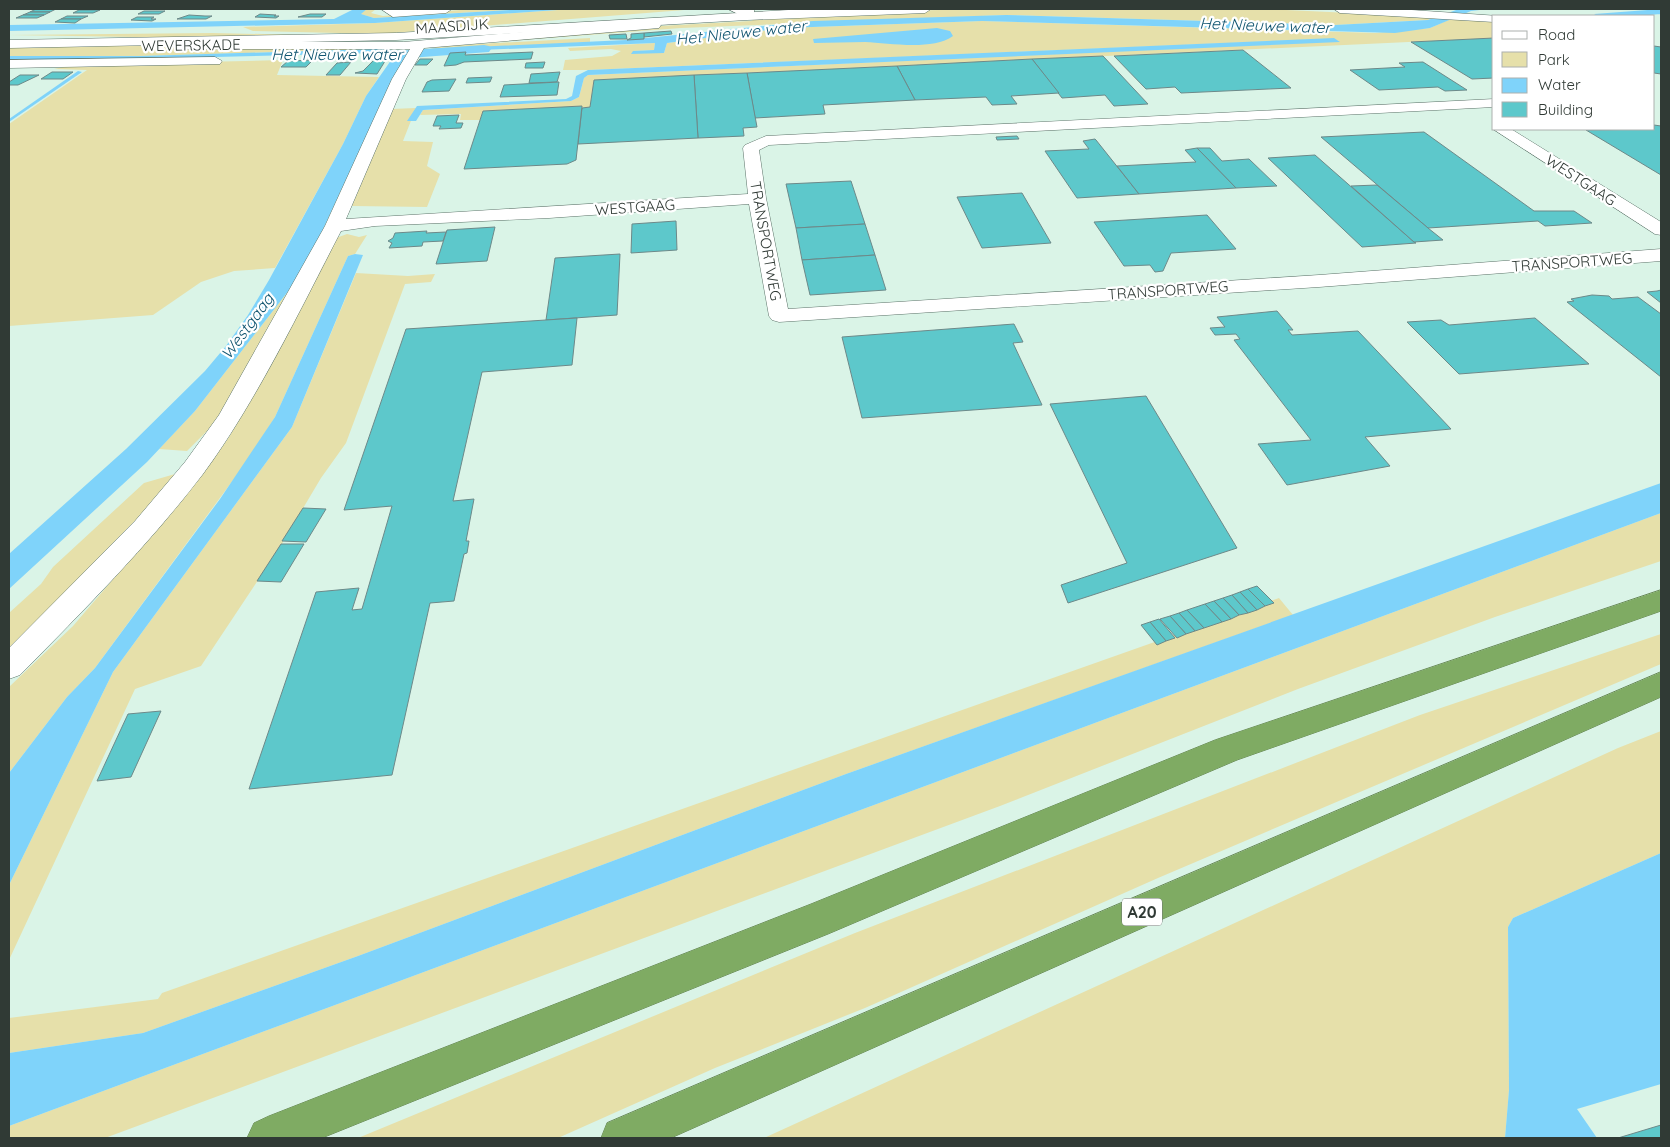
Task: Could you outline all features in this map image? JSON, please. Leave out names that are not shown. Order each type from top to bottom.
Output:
[{"type":"highway","points":[[269,1138],[815,920],[1226,750],[1661,600]]},
{"type":"highway","name":"A20","points":[[622,1138],[1661,684]]},
{"type":"street","points":[[387,9],[393,13],[446,9]]},
{"type":"street","name":"MAASDIJK","points":[[9,44],[321,40],[507,31],[767,9]]},
{"type":"street","name":"MAASDIJK","points":[[743,11],[925,9]]},
{"type":"street","points":[[1340,9],[1492,18]]},
{"type":"street","name":"MAASDIJK","points":[[180,42],[188,45],[402,51],[622,27],[750,19],[743,11]]},
{"type":"street","points":[[9,667],[79,597],[144,527],[194,468],[230,416],[334,226],[399,79],[402,51]]},
{"type":"street","name":"WEVERSKADE","points":[[256,60],[370,56],[402,51]]},
{"type":"street","name":"WEVERSKADE","points":[[9,64],[227,60]]},
{"type":"street","name":"TRANSPORTWEG","points":[[1492,103],[766,141],[751,148],[757,198],[779,316],[1661,255]]},
{"type":"street","points":[[1462,104],[1492,123]]},
{"type":"street","name":"WESTGAAG","points":[[1503,130],[1661,230]]},
{"type":"street","name":"WESTGAAG","points":[[334,226],[375,221],[549,213],[757,198]]},
{"type":"green space","points":[[367,9],[376,9],[371,13],[383,16],[473,9],[525,9],[374,18],[360,14]]},
{"type":"green space","points":[[571,9],[684,10],[380,34],[253,31],[243,27],[375,23]]},
{"type":"green space","points":[[1266,9],[1437,17],[1428,20],[1335,25],[1006,15],[681,28],[483,43],[623,28],[751,21],[760,17],[878,11]]},
{"type":"green space","points":[[1453,18],[1492,20],[1492,38],[594,80],[590,107],[483,111],[480,120],[460,120],[461,114],[420,115],[423,110],[571,101],[579,97],[584,78],[588,75],[1340,41],[1326,39],[563,70],[565,60],[612,56],[621,51],[611,49],[570,51],[568,48],[655,43],[654,50],[633,51],[664,53],[667,43],[784,28],[982,21],[1375,33],[1430,28]]},
{"type":"green space","points":[[212,33],[310,35],[200,38],[9,35]]},
{"type":"green space","points":[[590,38],[590,42],[422,51],[441,46]]},
{"type":"green space","points":[[134,45],[386,49],[141,56],[9,56],[9,46]]},
{"type":"green space","points":[[283,60],[277,75],[379,77],[366,96],[343,144],[275,268],[234,271],[201,282],[153,315],[9,326],[9,124],[87,70],[54,69],[72,65]]},
{"type":"green space","points":[[416,108],[403,141],[433,142],[427,166],[440,174],[427,207],[352,206],[391,109]]},
{"type":"green space","points":[[347,234],[359,237],[367,235],[355,254],[348,256],[275,417],[250,457],[95,668],[67,697],[9,773],[9,687],[73,626],[199,479],[229,437],[336,238]]},
{"type":"green space","points":[[356,273],[408,276],[435,274],[431,282],[405,284],[346,443],[321,478],[280,547],[201,666],[135,689],[9,960],[9,885],[113,672],[292,427]]},
{"type":"green space","points":[[293,285],[235,395],[207,431],[187,451],[159,449],[195,411]]},
{"type":"green space","points":[[175,474],[175,479],[64,600],[9,652],[9,613],[41,584],[53,567],[144,483]]},
{"type":"green space","points":[[1661,513],[1661,561],[1495,617],[1298,689],[1000,806],[105,1138],[9,1138],[9,1126]]},
{"type":"green space","points":[[1279,598],[1293,615],[846,774],[358,956],[143,1033],[9,1053],[9,1018],[158,999],[162,993]]},
{"type":"green space","points":[[1661,634],[1661,664],[1158,878],[865,1008],[715,1068],[558,1138],[358,1138],[855,933],[1420,715]]},
{"type":"green space","points":[[1661,731],[1661,853],[1513,918],[1508,927],[1509,1090],[1505,1138],[764,1138],[1618,748]]},
{"type":"water","points":[[354,9],[367,9],[361,14],[374,18],[525,9],[571,9],[375,23],[9,31],[9,25],[334,19]]},
{"type":"water","name":"Westgaag","points":[[1459,9],[1488,9],[1471,11],[1430,28],[1395,33],[982,21],[784,28],[667,43],[664,53],[631,54],[633,51],[654,50],[655,43],[432,52],[407,57],[393,79],[298,283],[293,285],[195,411],[147,462],[9,589],[9,554],[126,449],[205,371],[226,346],[248,315],[269,280],[343,144],[366,96],[394,56],[376,53],[9,62],[9,56],[141,56],[377,49],[421,52],[428,49],[626,40],[813,21],[1006,15],[1335,25],[1428,20]]},
{"type":"water","points":[[1661,9],[1661,14],[1648,15],[1594,14]]},
{"type":"water","points":[[937,28],[950,31],[953,36],[944,41],[922,45],[865,42],[814,43],[813,39]]},
{"type":"water","points":[[1334,38],[1340,42],[588,75],[584,78],[579,97],[571,101],[423,110],[416,121],[407,121],[417,106],[566,99],[572,96],[576,76],[588,70]]},
{"type":"water","points":[[355,254],[363,255],[292,427],[113,672],[9,885],[9,773],[67,697],[95,668],[220,499],[275,417],[348,256]]},
{"type":"water","points":[[1661,483],[1661,513],[9,1126],[9,1053],[143,1033],[358,956],[846,774]]},
{"type":"water","points":[[1661,853],[1661,1084],[1577,1109],[1597,1138],[1505,1138],[1509,1090],[1508,927],[1513,918]]},
{"type":"building","points":[[36,9],[56,9],[50,12],[30,12]]},
{"type":"building","points":[[79,10],[100,10],[93,13],[73,13]]},
{"type":"building","points":[[144,11],[165,11],[159,14],[138,14]]},
{"type":"building","points":[[30,12],[50,12],[44,15],[23,15]]},
{"type":"building","points":[[260,14],[279,16],[276,18],[255,17]]},
{"type":"building","points":[[310,14],[326,14],[322,17],[298,17]]},
{"type":"building","points":[[23,15],[44,15],[37,18],[16,18]]},
{"type":"building","points":[[189,15],[212,16],[206,19],[177,19]]},
{"type":"building","points":[[67,16],[88,16],[81,19],[61,19]]},
{"type":"building","points":[[137,17],[154,17],[151,19],[156,19],[152,21],[131,20]]},
{"type":"building","points":[[61,19],[81,19],[75,23],[55,22]]},
{"type":"building","points":[[671,31],[672,34],[644,37],[644,33]]},
{"type":"building","points":[[644,33],[644,39],[627,40],[631,38],[631,34]]},
{"type":"building","points":[[626,34],[627,39],[610,39],[609,35]]},
{"type":"building","points":[[1492,38],[1492,78],[1472,79],[1411,42]]},
{"type":"building","points":[[1655,46],[1661,47],[1661,74],[1655,73]]},
{"type":"building","points":[[1243,50],[1291,88],[1181,93],[1175,87],[1146,89],[1114,56]]},
{"type":"building","points":[[466,52],[465,55],[533,52],[531,59],[464,62],[444,66],[450,53]]},
{"type":"building","points":[[1103,56],[1148,104],[1114,106],[1105,95],[1062,98],[1032,59]]},
{"type":"building","points":[[387,58],[377,74],[355,73],[363,71],[375,59]]},
{"type":"building","points":[[420,59],[433,59],[427,65],[415,65]]},
{"type":"building","points":[[1032,59],[1059,93],[1011,96],[1017,104],[992,105],[986,97],[915,100],[897,66]]},
{"type":"building","points":[[313,60],[306,67],[281,67],[288,61]]},
{"type":"building","points":[[351,62],[340,75],[326,75],[337,63]]},
{"type":"building","points":[[545,62],[543,68],[525,68],[526,63]]},
{"type":"building","points":[[1423,62],[1467,90],[1445,91],[1438,87],[1379,90],[1350,70],[1405,67],[1399,63]]},
{"type":"building","points":[[897,66],[915,100],[823,105],[825,114],[755,118],[747,73]]},
{"type":"building","points":[[52,72],[73,72],[63,79],[41,79]]},
{"type":"building","points":[[560,72],[557,82],[529,83],[531,74]]},
{"type":"building","points":[[747,73],[757,127],[743,128],[744,136],[698,138],[694,75]]},
{"type":"building","points":[[20,75],[39,75],[18,85],[9,85],[9,82]]},
{"type":"building","points":[[694,75],[698,138],[578,144],[582,108],[590,107],[594,80]]},
{"type":"building","points":[[492,77],[490,82],[466,83],[468,78]]},
{"type":"building","points":[[456,79],[449,91],[422,92],[427,82],[432,80]]},
{"type":"building","points":[[559,82],[557,95],[500,97],[504,85]]},
{"type":"building","points":[[582,106],[576,160],[567,164],[464,169],[483,111]]},
{"type":"building","points":[[459,115],[456,123],[463,123],[461,128],[439,129],[441,126],[433,126],[437,116]]},
{"type":"building","points":[[1655,125],[1661,126],[1661,175],[1586,130],[1655,130]]},
{"type":"building","points":[[1424,132],[1534,211],[1574,211],[1592,223],[1545,226],[1538,221],[1428,228],[1321,137]]},
{"type":"building","points":[[1017,136],[1019,139],[997,140],[996,137]]},
{"type":"building","points":[[1095,139],[1139,194],[1077,198],[1045,151],[1089,149],[1083,141]]},
{"type":"building","points":[[1197,148],[1210,148],[1222,161],[1249,159],[1277,186],[1236,188]]},
{"type":"building","points":[[1197,148],[1236,188],[1139,194],[1117,166],[1196,162],[1185,150]]},
{"type":"building","points":[[1315,155],[1416,243],[1362,247],[1268,158]]},
{"type":"building","points":[[851,181],[865,224],[796,228],[786,184]]},
{"type":"building","points":[[1377,185],[1443,240],[1414,242],[1351,186]]},
{"type":"building","points":[[1022,193],[1051,243],[982,248],[957,197]]},
{"type":"building","points":[[1207,215],[1236,249],[1171,253],[1163,271],[1155,272],[1150,265],[1124,266],[1094,222]]},
{"type":"building","points":[[676,221],[677,250],[631,253],[632,224]]},
{"type":"building","points":[[865,224],[875,255],[802,260],[796,228]]},
{"type":"building","points":[[495,227],[487,261],[436,264],[447,230]]},
{"type":"building","points":[[427,231],[426,233],[446,232],[443,241],[423,242],[422,246],[389,248],[392,243],[388,241],[393,238],[395,233]]},
{"type":"building","points":[[620,254],[617,315],[546,320],[555,258]]},
{"type":"building","points":[[875,255],[886,290],[810,295],[802,260]]},
{"type":"building","points":[[1661,290],[1661,303],[1647,292],[1657,291]]},
{"type":"building","points":[[1592,295],[1609,296],[1612,299],[1638,297],[1661,314],[1661,377],[1567,302],[1574,301],[1571,299]]},
{"type":"building","points":[[1277,311],[1293,330],[1288,330],[1292,335],[1358,331],[1451,429],[1365,437],[1390,466],[1287,485],[1258,444],[1311,440],[1234,340],[1240,339],[1236,334],[1215,335],[1210,328],[1225,327],[1217,317]]},
{"type":"building","points":[[577,318],[572,365],[482,372],[453,501],[474,499],[466,541],[469,541],[467,553],[464,554],[454,601],[430,603],[392,775],[249,789],[316,592],[359,588],[352,610],[362,609],[392,506],[344,510],[406,329]]},
{"type":"building","points":[[1535,318],[1589,364],[1459,374],[1407,322],[1441,320],[1449,325]]},
{"type":"building","points":[[1014,324],[1023,342],[1013,343],[1042,405],[862,418],[842,337]]},
{"type":"building","points":[[1146,396],[1237,548],[1068,603],[1061,585],[1127,563],[1050,404]]},
{"type":"building","points":[[303,508],[326,509],[306,542],[282,541]]},
{"type":"building","points":[[281,544],[304,544],[281,582],[257,581]]},
{"type":"building","points":[[1257,586],[1274,603],[1265,606],[1248,589]]},
{"type":"building","points":[[1248,589],[1265,606],[1257,610],[1240,592]]},
{"type":"building","points":[[1240,592],[1257,610],[1248,613],[1232,595]]},
{"type":"building","points":[[1232,595],[1248,613],[1239,615],[1223,598]]},
{"type":"building","points":[[1223,598],[1239,615],[1231,619],[1214,601]]},
{"type":"building","points":[[1214,601],[1231,619],[1222,622],[1205,604]]},
{"type":"building","points":[[1205,604],[1222,622],[1204,628],[1187,610]]},
{"type":"building","points":[[1187,610],[1204,628],[1195,631],[1179,613]]},
{"type":"building","points":[[1179,613],[1195,631],[1186,634],[1170,616]]},
{"type":"building","points":[[1170,616],[1186,634],[1177,638],[1160,619]]},
{"type":"building","points":[[1159,619],[1175,638],[1166,641],[1150,622]]},
{"type":"building","points":[[1150,622],[1166,641],[1157,645],[1141,625]]},
{"type":"building","points":[[161,711],[131,777],[97,781],[128,714]]},
{"type":"building","points":[[1661,1125],[1661,1138],[1618,1138]]},
{"type":"waterway","name":"Het Nieuwe water","points":[[396,55],[484,49]]},
{"type":"waterway","points":[[9,121],[80,72]]}]
